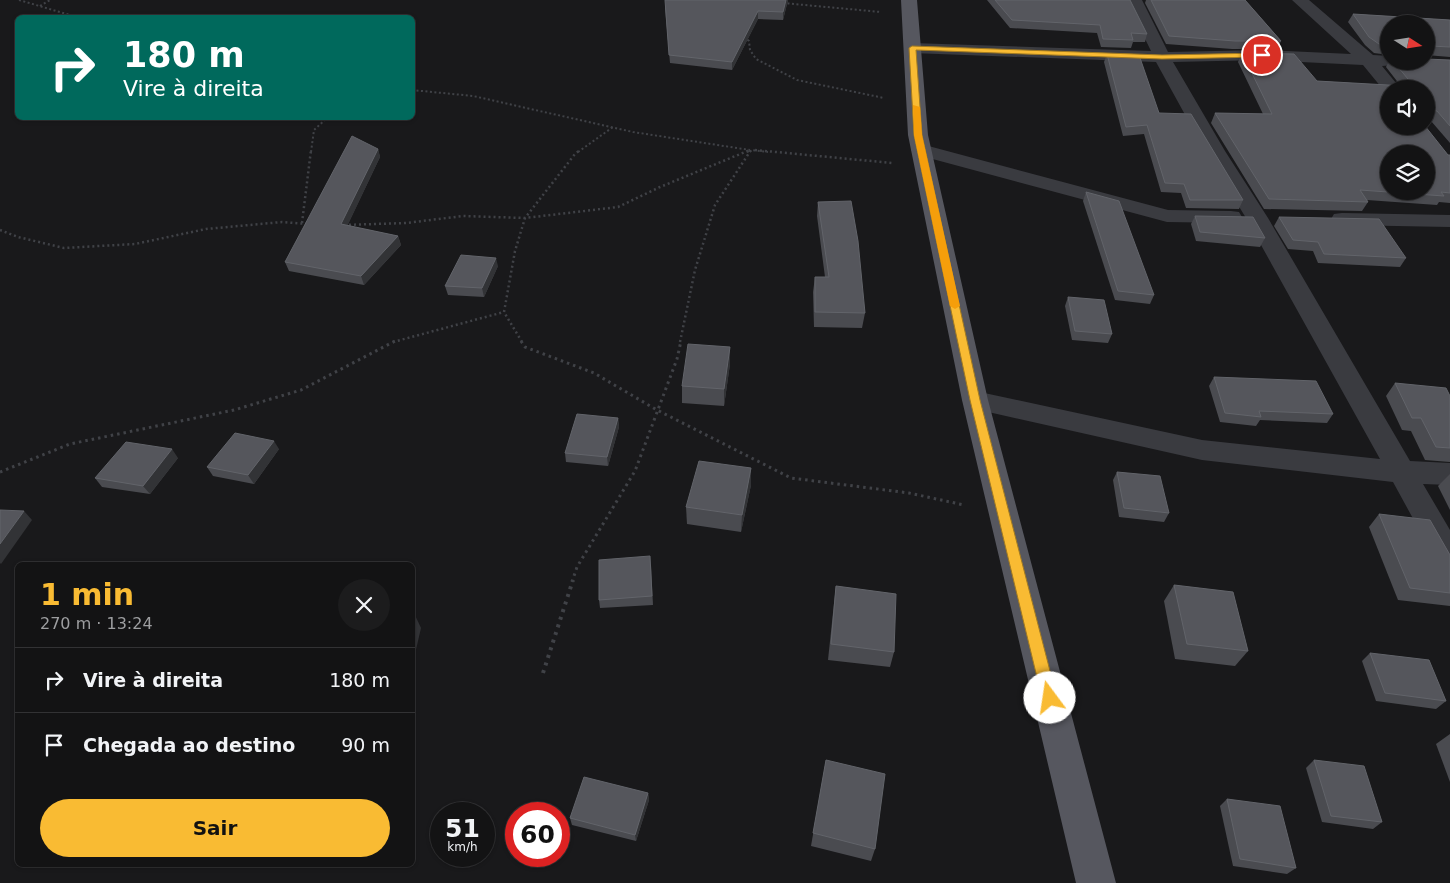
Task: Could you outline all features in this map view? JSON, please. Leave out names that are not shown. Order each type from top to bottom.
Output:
[{"type":"main road","points":[[910,7],[918,135],[975,400],[1096,883]]},
{"type":"street","points":[[1134,0],[1162,57],[1215,151],[1267,218],[1402,472],[1450,557]]},
{"type":"street","points":[[1300,0],[1368,60],[1385,80]]},
{"type":"street","points":[[912,48],[1162,57],[1262,55],[1380,61]]},
{"type":"street","points":[[923,158],[1167,216],[1267,218]]},
{"type":"street","points":[[1325,219],[1450,221]]},
{"type":"street","points":[[975,400],[1202,450],[1402,472],[1450,474]]},
{"type":"path","points":[[19,0],[70,15]]},
{"type":"path","points":[[40,6],[50,0]]},
{"type":"path","points":[[775,2],[910,7]]},
{"type":"path","points":[[740,33],[749,41],[750,50],[756,60],[797,80],[916,103]]},
{"type":"path","points":[[415,90],[474,96],[613,127],[750,150],[923,158]]},
{"type":"path","points":[[302,223],[314,130],[325,120]]},
{"type":"path","points":[[613,127],[576,154],[558,179],[525,218],[515,251],[504,312],[525,347],[594,373],[658,410],[791,478],[909,493],[1003,513]]},
{"type":"path","points":[[338,226],[406,223],[463,216],[525,218],[618,207],[750,150]]},
{"type":"path","points":[[543,673],[577,567],[636,471],[677,359],[694,270],[716,205],[750,150]]},
{"type":"path","points":[[0,230],[18,237],[64,248],[135,244],[206,229],[282,222],[311,224]]},
{"type":"path","points":[[0,472],[70,444],[234,410],[301,390],[398,339],[504,312]]},
{"type":"building","points":[[665,0],[786,0],[783,12],[758,11],[732,62],[669,55]]},
{"type":"building","points":[[995,0],[1130,0],[1147,34],[1131,33],[1133,40],[1103,39],[1100,25],[1012,20]]},
{"type":"building","points":[[1151,0],[1245,0],[1281,41],[1235,41],[1169,36]]},
{"type":"building","points":[[1353,14],[1380,16],[1380,44],[1369,37]]},
{"type":"building","points":[[1435,19],[1450,20],[1450,47],[1435,46]]},
{"type":"building","points":[[1242,53],[1294,54],[1317,81],[1380,85],[1380,135],[1432,135],[1450,155],[1450,193],[1441,192],[1444,196],[1435,195],[1435,145],[1380,145],[1380,191],[1360,190],[1368,202],[1269,199],[1215,113],[1272,114]]},
{"type":"building","points":[[1107,54],[1139,55],[1159,113],[1191,114],[1243,200],[1190,200],[1184,184],[1165,183],[1147,125],[1126,127]]},
{"type":"building","points":[[1435,59],[1450,60],[1450,126],[1435,111],[1435,80],[1408,80],[1400,70],[1435,70]]},
{"type":"building","points":[[352,136],[378,149],[341,224],[398,236],[361,276],[285,262]]},
{"type":"building","points":[[1086,192],[1119,201],[1154,295],[1118,291]]},
{"type":"building","points":[[851,201],[858,241],[865,313],[815,312],[815,277],[829,277],[818,202]]},
{"type":"building","points":[[1195,216],[1253,217],[1265,238],[1200,232]]},
{"type":"building","points":[[1279,217],[1379,219],[1406,258],[1324,254],[1318,242],[1293,240]]},
{"type":"building","points":[[461,255],[496,258],[482,288],[445,286]]},
{"type":"building","points":[[1068,297],[1104,300],[1112,334],[1075,331]]},
{"type":"building","points":[[688,344],[730,347],[724,389],[682,386]]},
{"type":"building","points":[[1214,377],[1316,381],[1333,414],[1259,411],[1261,417],[1225,413]]},
{"type":"building","points":[[1395,383],[1446,388],[1450,396],[1450,448],[1436,447],[1421,418],[1412,418]]},
{"type":"building","points":[[577,414],[618,418],[607,457],[565,453]]},
{"type":"building","points":[[235,433],[274,441],[248,475],[207,467]]},
{"type":"building","points":[[126,442],[172,449],[143,486],[95,478]]},
{"type":"building","points":[[699,461],[751,468],[742,515],[686,507]]},
{"type":"building","points":[[1117,472],[1160,476],[1169,513],[1124,508]]},
{"type":"building","points":[[0,510],[24,511],[0,544]]},
{"type":"building","points":[[1379,514],[1430,520],[1450,555],[1450,593],[1410,588]]},
{"type":"building","points":[[650,556],[652,596],[599,600],[599,560]]},
{"type":"building","points":[[1174,585],[1233,592],[1248,651],[1187,644]]},
{"type":"building","points":[[836,586],[896,594],[894,652],[831,644]]},
{"type":"building","points":[[1370,653],[1429,660],[1446,701],[1385,693]]},
{"type":"building","points":[[826,760],[885,774],[875,849],[813,833]]},
{"type":"building","points":[[1314,760],[1364,766],[1382,822],[1331,816]]},
{"type":"building","points":[[584,777],[648,793],[635,835],[570,818]]},
{"type":"building","points":[[1227,799],[1280,806],[1296,868],[1240,859]]},
{"type":"slow traffic","points":[[916,107],[918,135],[955,306]]},
{"type":"route","points":[[1050,698],[975,400],[918,135],[912,48],[1162,57],[1262,55]]}]
